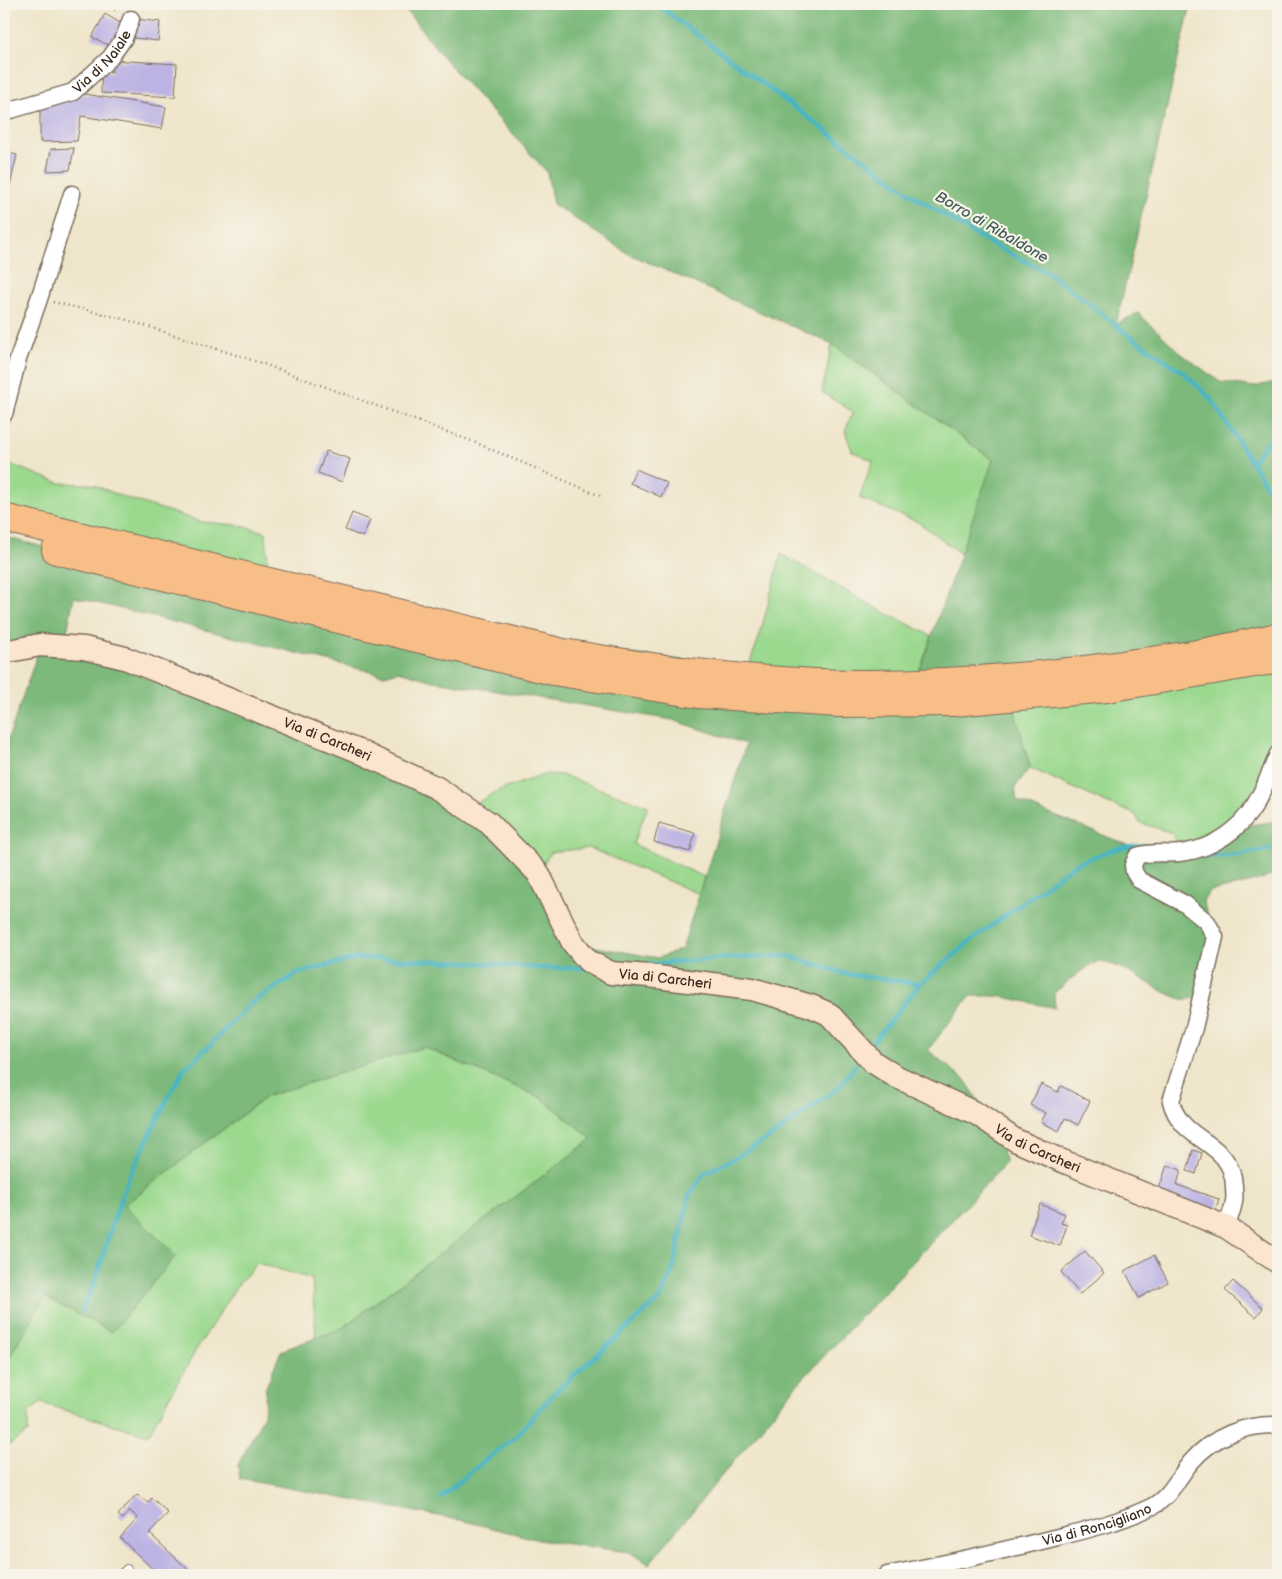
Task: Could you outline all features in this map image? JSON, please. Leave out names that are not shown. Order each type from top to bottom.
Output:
[{"type":"highway","points":[[4,518],[564,653],[636,666],[735,678],[818,683],[961,681],[1044,675],[1196,654],[1278,637]]},
{"type":"highway","points":[[4,537],[552,671],[699,694],[839,703],[954,702],[1108,688],[1278,659]]},
{"type":"street","name":"Via di Naiale","points":[[4,112],[73,92],[110,58],[124,38],[131,19]]},
{"type":"street","points":[[4,414],[18,360],[72,194]]},
{"type":"street","name":"Via di Carcheri","points":[[4,652],[40,645],[84,648],[125,658],[356,750],[428,784],[489,823],[538,872],[573,943],[588,961],[611,973],[752,989],[811,1006],[829,1014],[873,1062],[895,1076],[977,1114],[1015,1140],[1226,1227],[1278,1262]]},
{"type":"street","points":[[1226,1227],[1235,1200],[1234,1173],[1227,1161],[1215,1148],[1180,1123],[1174,1113],[1171,1101],[1194,1028],[1215,937],[1207,922],[1186,904],[1139,880],[1134,872],[1133,865],[1137,856],[1148,853],[1177,854],[1207,846],[1237,827],[1254,807],[1278,754]]},
{"type":"street","name":"Via di Roncigliano","points":[[887,1575],[1003,1551],[1108,1524],[1153,1506],[1173,1488],[1190,1462],[1208,1445],[1230,1433],[1251,1426],[1278,1425]]},
{"type":"lane","points":[[120,1575],[127,1569]]},
{"type":"path","points":[[39,299],[124,319],[261,363],[474,442],[604,497]]},
{"type":"green space","points":[[401,4],[1191,4],[1116,324],[1138,313],[1183,355],[1220,382],[1254,387],[1278,381],[1278,493],[1276,495],[1278,499],[1278,637],[912,683],[922,664],[993,460],[832,344],[627,253],[553,204],[547,172],[447,62]]},
{"type":"green space","points":[[832,344],[993,460],[961,554],[918,522],[859,498],[873,461],[852,451],[845,431],[853,412],[822,392]]},
{"type":"green space","points":[[4,462],[60,483],[91,484],[126,498],[202,522],[237,525],[266,532],[269,582],[4,518]]},
{"type":"green space","points":[[4,537],[353,623],[1011,697],[1030,768],[1015,787],[1017,801],[1148,853],[1177,854],[1237,827],[1278,821],[1278,874],[1241,885],[1210,891],[1203,901],[1215,937],[1201,997],[1182,999],[1161,990],[1126,970],[1104,963],[1091,965],[1054,993],[1055,1008],[1000,996],[970,996],[928,1050],[966,1081],[994,1126],[1006,1163],[795,1387],[649,1564],[629,1552],[539,1540],[465,1521],[240,1479],[238,1465],[264,1415],[266,1387],[281,1351],[342,1328],[592,1139],[542,1098],[424,1047],[267,1096],[124,1205],[176,1256],[112,1332],[45,1297],[4,1366],[4,751],[40,646],[4,652]],"holes":[[[74,597],[384,675],[399,671],[429,680],[673,720],[746,744],[682,949],[658,958],[573,943],[538,873],[437,788],[64,647]]]},
{"type":"green space","points":[[781,554],[876,608],[932,636],[922,665],[912,683],[744,678],[760,635]]},
{"type":"green space","points":[[1278,659],[1278,754],[1237,827],[1177,854],[1173,833],[1140,823],[1135,814],[1106,803],[1030,768],[1011,697]]},
{"type":"green space","points":[[546,774],[562,775],[648,806],[633,844],[704,877],[699,894],[589,848],[551,852],[538,873],[467,809],[497,791]]},
{"type":"green space","points":[[423,1047],[542,1098],[592,1139],[342,1328],[316,1338],[312,1279],[257,1263],[236,1287],[196,1350],[148,1435],[41,1403],[28,1413],[28,1432],[4,1449],[4,1366],[45,1297],[112,1332],[124,1205],[267,1096]]},
{"type":"building","points":[[105,14],[122,24],[110,46],[92,37]]},
{"type":"building","points":[[136,19],[160,22],[158,41],[134,38]]},
{"type":"building","points":[[112,60],[177,64],[175,97],[101,93],[102,71],[112,72]]},
{"type":"building","points":[[84,94],[166,107],[162,129],[81,116],[77,141],[40,142],[40,105],[63,103]]},
{"type":"building","points":[[74,148],[70,170],[47,171],[51,149]]},
{"type":"building","points":[[4,152],[17,155],[10,185],[4,184]]},
{"type":"building","points":[[326,451],[350,459],[342,482],[318,473]]},
{"type":"building","points":[[636,469],[667,483],[661,497],[630,483]]},
{"type":"building","points":[[352,513],[370,520],[363,537],[345,530]]},
{"type":"building","points":[[659,823],[695,833],[690,852],[654,842]]},
{"type":"building","points":[[1041,1084],[1058,1092],[1061,1086],[1090,1101],[1078,1125],[1065,1118],[1059,1131],[1041,1122],[1046,1113],[1030,1105]]},
{"type":"building","points":[[1193,1150],[1202,1153],[1196,1174],[1187,1171]]},
{"type":"building","points":[[1167,1165],[1181,1170],[1177,1185],[1219,1199],[1215,1213],[1157,1195]]},
{"type":"building","points":[[1040,1204],[1065,1214],[1061,1223],[1067,1225],[1060,1246],[1029,1235]]},
{"type":"building","points":[[1085,1251],[1104,1273],[1080,1294],[1061,1272]]},
{"type":"building","points":[[1154,1255],[1168,1282],[1139,1298],[1125,1271]]},
{"type":"building","points":[[1233,1281],[1263,1308],[1256,1317],[1225,1290]]},
{"type":"building","points":[[137,1494],[148,1503],[152,1498],[168,1513],[149,1533],[192,1575],[159,1575],[120,1538],[138,1518],[130,1511],[123,1519],[118,1515]]},
{"type":"waterway","name":"Borro di Ribaldone","points":[[656,4],[912,195],[989,243],[1047,272],[1127,334],[1184,373],[1211,399],[1278,507]]},
{"type":"waterway","points":[[1251,463],[1278,428]]},
{"type":"waterway","points":[[873,1042],[920,984],[968,943],[1075,864],[1114,849],[1154,845]]},
{"type":"waterway","points":[[1196,856],[1231,856],[1278,848]]},
{"type":"waterway","points":[[640,965],[728,958],[789,956],[846,974],[920,984]]},
{"type":"waterway","points":[[82,1310],[96,1279],[128,1179],[170,1094],[184,1069],[250,1004],[298,973],[357,958],[465,962],[539,968],[583,968]]},
{"type":"waterway","points":[[441,1497],[515,1437],[556,1391],[660,1299],[673,1270],[689,1195],[705,1173],[777,1133],[839,1087],[856,1065]]}]
